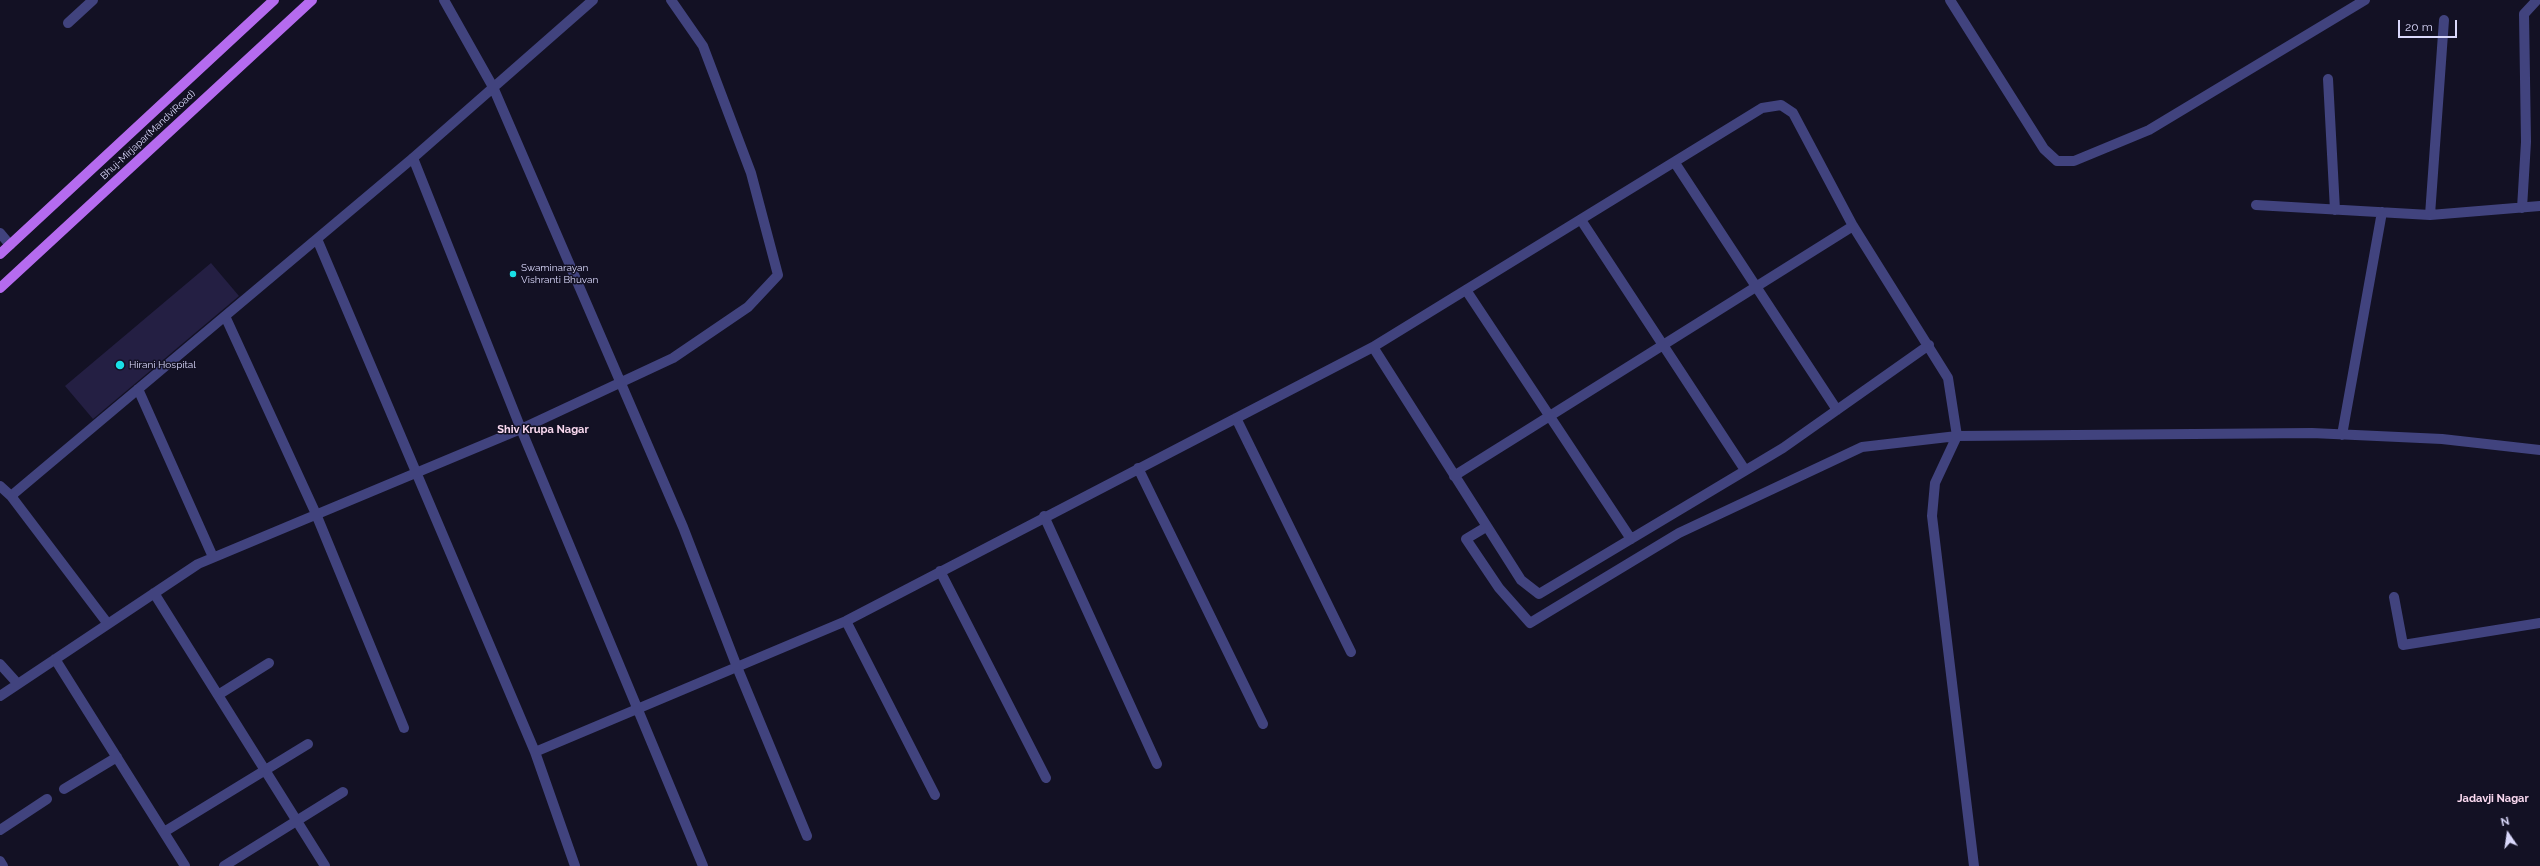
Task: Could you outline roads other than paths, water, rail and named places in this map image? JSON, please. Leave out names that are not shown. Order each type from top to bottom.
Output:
[{"type":"main road","name":"Bhuj-Mirjapar(MandviRoad)","points":[[0,254],[274,0]]},
{"type":"main road","name":"Bhuj-Mirjapar(MandviRoad)","points":[[0,288],[312,0]]},
{"type":"street","points":[[68,23],[93,0]]},
{"type":"street","points":[[444,0],[493,87],[683,527],[737,667],[807,836]]},
{"type":"street","points":[[11,496],[413,158],[593,0]]},
{"type":"street","points":[[0,696],[198,564],[521,429],[673,358],[748,307],[778,275],[751,173],[703,46],[671,0]]},
{"type":"street","points":[[1950,0],[2044,149],[2057,161],[2074,161],[2149,130],[2365,0]]},
{"type":"street","points":[[2522,208],[2526,142],[2524,14],[2537,0]]},
{"type":"street","points":[[2430,215],[2444,20]]},
{"type":"street","points":[[2328,79],[2335,210]]},
{"type":"street","points":[[535,752],[846,621],[1044,516],[1373,347],[1762,108],[1781,105],[1793,113],[1853,226],[1929,345],[1948,378],[1957,436],[1936,484],[1932,516],[1974,866]]},
{"type":"street","points":[[413,158],[521,429],[703,866]]},
{"type":"street","points":[[1675,162],[1837,410]]},
{"type":"street","points":[[2256,205],[2430,215],[2540,206]]},
{"type":"street","points":[[2342,435],[2382,212]]},
{"type":"street","points":[[1581,220],[1664,344],[1745,470]]},
{"type":"street","points":[[1454,476],[1853,226]]},
{"type":"street","points":[[0,233],[10,245]]},
{"type":"street","points":[[317,239],[415,473],[535,752],[576,866]]},
{"type":"street","points":[[1466,290],[1631,539]]},
{"type":"street","points":[[225,316],[316,514],[404,728]]},
{"type":"street","points":[[1373,347],[1521,580],[1539,594],[1783,448],[1929,345]]},
{"type":"street","points":[[138,390],[213,557]]},
{"type":"street","points":[[1236,418],[1352,652]]},
{"type":"street","points":[[1486,527],[1466,539],[1498,588],[1530,623],[1679,533],[1862,447],[1957,436],[2304,433],[2442,439],[2540,450]]},
{"type":"street","points":[[1138,468],[1263,724]]},
{"type":"street","points":[[0,486],[11,496],[108,624]]},
{"type":"street","points":[[1044,516],[1156,764]]},
{"type":"street","points":[[940,572],[1046,778]]},
{"type":"street","points":[[154,593],[325,866]]},
{"type":"street","points":[[2394,597],[2403,645],[2540,623]]},
{"type":"street","points":[[846,621],[935,796]]},
{"type":"street","points":[[55,660],[185,866]]},
{"type":"street","points":[[218,695],[269,663]]},
{"type":"street","points":[[0,664],[18,684]]},
{"type":"street","points":[[164,832],[308,744]]},
{"type":"street","points":[[64,789],[117,757]]},
{"type":"street","points":[[224,866],[344,792]]},
{"type":"street","points":[[0,830],[47,799]]},
{"type":"street","points":[[0,861],[3,866]]},
{"type":"place","name":"Swaminarayan Vishranti Bhuvan","points":[[513,274]]},
{"type":"place","name":"Hirani Hospital","points":[[120,365]]},
{"type":"district","name":"Shiv Krupa Nagar","points":[[543,430]]},
{"type":"district","name":"Jadavji Nagar","points":[[2493,799]]}]
